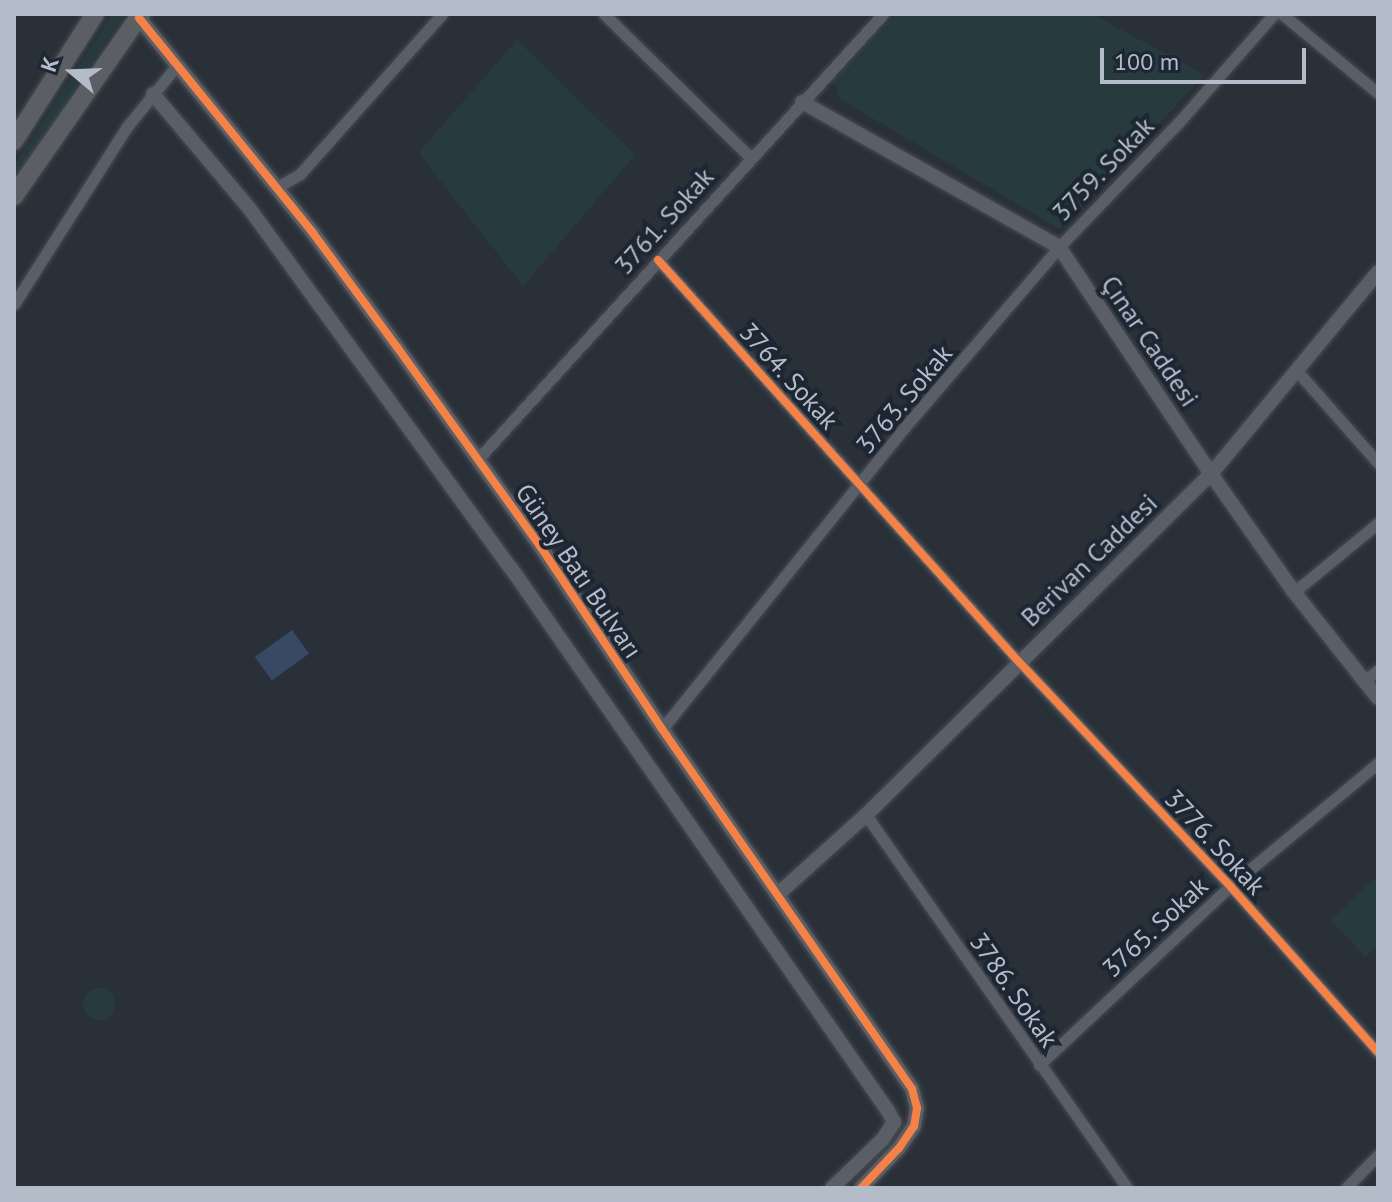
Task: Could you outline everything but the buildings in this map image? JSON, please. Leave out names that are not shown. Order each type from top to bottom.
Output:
[{"type":"highway","points":[[14,141],[95,14]]},
{"type":"highway","points":[[14,196],[140,16]]},
{"type":"street","points":[[277,187],[300,174],[442,14]]},
{"type":"street","points":[[604,14],[751,158]]},
{"type":"street","name":"3761. Sokak","points":[[478,459],[883,14]]},
{"type":"street","name":"3759. Sokak","points":[[1059,247],[1179,122],[1274,14]]},
{"type":"street","points":[[1282,14],[1378,93]]},
{"type":"street","name":"Güney Batı Bulvarı","points":[[140,16],[277,187],[478,459],[912,1089],[917,1108],[914,1126],[861,1188]]},
{"type":"street","points":[[14,304],[126,128],[153,94],[181,67]]},
{"type":"street","name":"Güney Batı Bulvarı","points":[[153,94],[249,208],[494,543],[888,1111],[894,1122],[883,1139],[832,1188]]},
{"type":"street","name":"Çınar Caddesi","points":[[802,102],[1059,247],[1294,592],[1378,698]]},
{"type":"street","name":"3763. Sokak","points":[[662,729],[860,484],[1059,247]]},
{"type":"street","name":"3764. Sokak","points":[[658,260],[1019,662]]},
{"type":"street","name":"Berivan Caddesi","points":[[777,895],[866,815],[1211,474],[1378,272]]},
{"type":"street","points":[[1297,371],[1378,463]]},
{"type":"street","points":[[1294,592],[1378,523]]},
{"type":"street","name":"3776. Sokak","points":[[1019,662],[1230,886],[1378,1052]]},
{"type":"street","points":[[1364,681],[1378,670]]},
{"type":"street","name":"3765. Sokak","points":[[1039,1065],[1230,886],[1378,763]]},
{"type":"street","name":"3786. Sokak","points":[[866,815],[1127,1188]]},
{"type":"street","points":[[1346,1188],[1378,1155]]},
{"type":"green space","points":[[112,14],[124,14],[14,181],[14,166]]},
{"type":"green space","points":[[896,14],[1092,14],[1205,75],[1060,229],[840,99],[833,81]]},
{"type":"green space","points":[[517,40],[635,155],[523,286],[421,156],[421,150]]},
{"type":"green space","points":[[1374,878],[1378,882],[1378,946],[1365,957],[1331,920]]},
{"type":"green space","points":[[99,988],[110,993],[115,1004],[110,1015],[99,1020],[88,1015],[83,1004],[88,993]]},
{"type":"water","points":[[292,630],[309,653],[272,680],[255,657]]},
{"type":"cycle path","points":[[139,18],[313,233],[397,347],[540,546],[662,729],[912,1089],[917,1108],[914,1126],[899,1148],[861,1188]]},
{"type":"cycle path","points":[[658,260],[1019,662],[1230,886],[1378,1052]]}]
